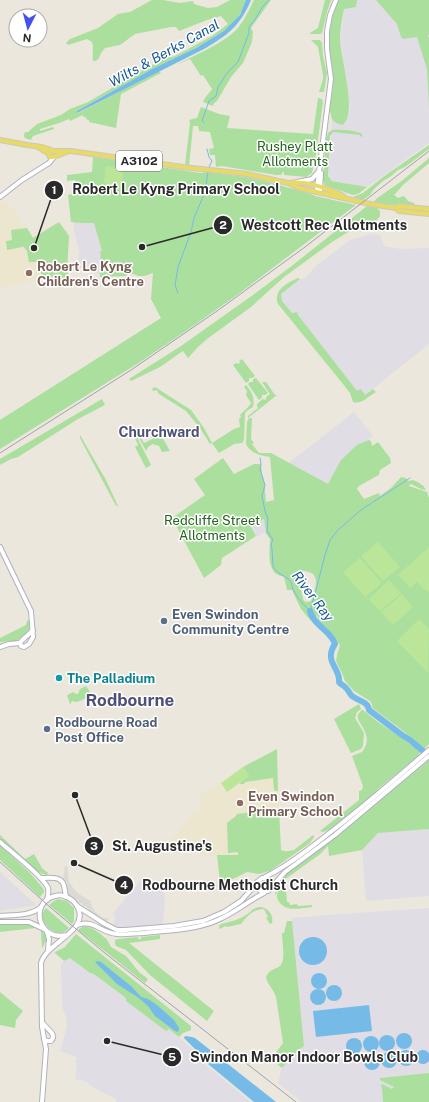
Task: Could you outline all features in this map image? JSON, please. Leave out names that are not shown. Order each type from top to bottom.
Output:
[{"type":"main road","points":[[318,192],[321,180],[320,169],[331,79],[327,49],[327,31],[330,15],[336,0]]},
{"type":"main road","points":[[0,140],[44,147],[56,154],[49,163],[18,183],[0,197]]},
{"type":"main road","points":[[38,147],[51,157],[54,157]]},
{"type":"main road","points":[[43,166],[50,152],[53,151]]},
{"type":"main road","name":"A3102","points":[[53,151],[72,151],[184,167],[255,175],[288,183],[299,188],[374,205],[396,208],[399,206],[429,209]]},
{"type":"main road","name":"A3102","points":[[54,157],[72,151]]},
{"type":"main road","points":[[296,182],[311,180],[316,176],[320,169]]},
{"type":"main road","name":"A3102","points":[[288,183],[296,182],[319,187],[349,199]]},
{"type":"main road","name":"A3102","points":[[396,208],[399,211],[429,214]]},
{"type":"main road","points":[[0,547],[31,610],[33,630],[33,637],[30,643],[26,646],[9,644],[2,647]]},
{"type":"main road","points":[[21,645],[23,640],[33,630]]},
{"type":"main road","points":[[25,638],[29,640],[30,643]]},
{"type":"main road","points":[[77,925],[87,923],[107,932],[119,934],[188,928],[222,918],[268,891],[285,872],[335,835],[422,759],[429,750]]},
{"type":"main road","points":[[47,900],[56,896],[66,897],[84,911],[116,930],[174,926],[202,921],[224,912],[240,901],[257,884],[260,878],[264,878],[308,850],[422,759],[429,756]]},
{"type":"main road","points":[[0,842],[41,878],[49,889],[47,900],[36,911],[0,916]]},
{"type":"main road","points":[[41,878],[54,878],[60,880],[63,883],[66,897]]},
{"type":"main road","points":[[264,878],[268,878],[271,888]]},
{"type":"main road","points":[[257,884],[258,890],[264,892]]},
{"type":"main road","points":[[42,1102],[46,1049],[42,1031],[40,967],[42,959],[48,950],[56,945],[77,925],[80,918],[76,905]]},
{"type":"main road","points":[[41,907],[40,917],[49,939],[48,950]]},
{"type":"main road","points":[[0,922],[29,922],[55,935],[67,935]]},
{"type":"main road","points":[[42,1022],[54,1037],[46,1049]]},
{"type":"main road","points":[[44,1038],[46,1033],[50,1032]]},
{"type":"main road","points":[[44,1038],[46,1041],[50,1042]]},
{"type":"shaded area","points":[[357,0],[376,0],[393,18],[405,34],[417,30],[429,61],[429,143],[367,187],[331,180],[328,174],[332,120],[340,125],[346,123],[350,109],[340,40],[344,9],[356,7]]},
{"type":"shaded area","points":[[3,200],[15,211],[22,225],[25,224],[33,238],[60,222],[69,236],[67,272],[56,278],[55,276],[0,288],[0,203]]},
{"type":"shaded area","points":[[73,221],[81,223],[94,222],[102,251],[99,274],[78,266],[80,254]]},
{"type":"shaded area","points":[[373,234],[380,235],[384,246],[400,249],[429,248],[429,344],[365,395],[357,392],[297,312],[292,313],[289,311],[282,301],[281,294],[300,279],[304,279],[316,266],[350,240]]},
{"type":"shaded area","points":[[354,412],[373,436],[343,460],[329,485],[289,463]]},
{"type":"shaded area","points":[[264,519],[266,531],[257,537],[250,525]]},
{"type":"shaded area","name":"Even Swindon Primary School","points":[[277,749],[281,849],[266,856],[230,855],[202,857],[200,854],[199,841],[171,840],[193,813],[198,813],[198,807],[202,802],[198,796],[221,783],[243,767]]},
{"type":"shaded area","points":[[429,829],[429,896],[366,901],[362,849],[378,833]]},
{"type":"shaded area","points":[[65,866],[67,866],[69,882],[74,889],[92,902],[92,907],[95,912],[103,918],[108,918],[107,922],[85,906],[83,907],[82,903],[79,903],[79,901],[68,894],[67,883],[63,879]]},
{"type":"shaded area","points":[[0,872],[36,905],[0,911]]},
{"type":"shaded area","points":[[143,877],[163,891],[165,901],[163,924],[141,927],[116,927],[114,924],[115,916],[113,914]]},
{"type":"shaded area","points":[[429,908],[429,1102],[302,1102],[278,1083],[282,1068],[297,1051],[304,1046],[292,918]]},
{"type":"shaded area","points":[[70,958],[126,998],[126,1001],[166,1030],[169,1029],[194,1050],[200,1060],[251,1102],[116,1102],[116,1099],[91,1086],[85,1081],[75,1079],[77,1063],[75,1062],[77,1057],[60,1051],[67,1025],[62,1003],[61,964]]},
{"type":"green space","points":[[152,0],[180,3],[193,1],[194,4],[208,8],[217,7],[230,0],[246,0],[236,21],[224,31],[196,48],[154,68],[77,111],[78,113],[159,71],[161,73],[121,94],[116,128],[89,122],[86,117],[83,117],[83,115],[70,121],[69,119],[40,129],[40,131],[53,127],[54,129],[33,136],[31,140],[24,137],[25,132],[28,132],[37,124],[61,115],[70,109],[88,102],[150,66],[168,57],[179,54],[212,36],[228,24],[221,16],[179,31],[176,27],[171,27],[135,34],[120,45],[105,48],[96,61],[93,61],[92,42],[87,39],[68,45],[66,43],[70,39],[98,28],[118,14],[130,12]]},
{"type":"green space","points":[[254,0],[271,0],[251,28],[253,32],[252,42],[243,63],[231,77],[213,106],[203,102],[212,89],[203,75],[201,76],[190,59],[176,65],[216,44],[237,29]]},
{"type":"green space","points":[[325,0],[331,0],[322,33],[310,34],[318,28]]},
{"type":"green space","points":[[338,0],[357,0],[356,7],[344,9],[341,28],[340,39],[349,99],[347,120],[342,125],[331,118],[331,113],[329,112],[333,80],[333,70],[329,47],[330,33]]},
{"type":"green space","points":[[376,0],[429,0],[429,107],[427,69],[417,37],[403,39],[397,24]]},
{"type":"green space","points":[[311,40],[320,40],[322,43],[327,73],[324,92],[319,92],[323,75],[318,47]]},
{"type":"green space","name":"Rushey Platt Allotments","points":[[318,98],[322,99],[323,102],[316,154],[312,173],[306,177],[284,175],[284,172],[281,175],[276,175],[222,166],[216,167],[215,155],[210,155],[209,149],[214,148],[210,132],[199,131],[198,126],[193,126],[189,166],[185,165],[190,123],[189,120],[197,118],[201,107],[219,114],[230,116],[227,128],[313,134]]},
{"type":"green space","points":[[332,130],[354,131],[361,133],[363,137],[360,135],[333,132],[330,136],[328,176],[332,181],[367,187],[358,194],[353,195],[327,186],[323,181],[326,140],[328,133]]},
{"type":"green space","points":[[429,145],[429,149],[383,181],[363,200],[353,197],[363,193]]},
{"type":"green space","points":[[93,157],[201,173],[206,172],[246,177],[315,196],[356,205],[237,295],[186,331],[137,364],[0,449],[0,420],[161,318],[151,299],[153,273],[144,276],[131,273],[127,276],[100,277],[100,251],[102,251],[94,223],[71,222],[68,195],[76,193],[75,180],[67,181],[67,175],[92,172]]},
{"type":"green space","points":[[429,158],[429,163],[403,185],[394,195],[398,198],[404,196],[408,201],[414,203],[415,205],[411,206],[374,202],[376,199],[403,180]]},
{"type":"green space","points":[[106,166],[124,168],[121,186],[104,183]]},
{"type":"green space","points":[[367,206],[377,208],[380,211],[380,216],[372,226],[353,229],[332,242],[284,277],[251,307],[207,339],[188,358],[183,351],[160,367],[131,381],[129,379],[181,346],[253,295]]},
{"type":"green space","points":[[59,222],[69,236],[67,271],[72,285],[59,288],[55,276],[42,279],[39,262],[29,262],[27,251],[23,246],[7,250],[6,241],[12,240],[11,230],[27,228],[33,238]]},
{"type":"green space","points":[[298,278],[300,279],[281,294],[282,301],[292,313],[297,312],[357,391],[361,389],[365,395],[373,389],[376,392],[362,401],[356,403],[353,402],[350,393],[278,304],[277,295],[279,291],[290,282]]},
{"type":"green space","points":[[242,359],[255,376],[249,378],[249,381],[246,383],[233,365],[236,363],[239,364],[239,361]]},
{"type":"green space","points":[[256,378],[268,393],[262,395],[262,398],[259,400],[248,384],[253,382],[253,379]]},
{"type":"green space","points":[[262,382],[266,382],[275,395],[277,395],[248,418],[248,416],[258,408],[257,404],[263,399],[266,400],[266,397],[270,394]]},
{"type":"green space","points":[[246,385],[250,390],[254,404],[253,407],[245,413],[244,440],[242,443],[234,444],[219,453],[212,443],[234,429],[240,427],[240,415],[251,403],[246,395],[247,391],[244,387]]},
{"type":"green space","points":[[155,387],[191,410],[204,428],[212,443],[210,444],[200,428],[186,411],[159,394],[157,390],[153,391],[152,389]]},
{"type":"green space","points":[[102,399],[105,405],[78,419],[18,457],[0,465],[0,459]]},
{"type":"green space","name":"Redcliffe Street Allotments","points":[[249,418],[252,418],[251,439],[254,443],[252,444],[259,453],[271,453],[328,484],[341,460],[357,445],[369,440],[371,441],[372,446],[378,442],[390,458],[391,463],[380,470],[379,475],[359,486],[357,489],[364,499],[379,493],[380,496],[391,488],[401,477],[406,478],[408,481],[413,480],[425,488],[426,490],[410,484],[409,486],[427,492],[429,498],[429,744],[424,749],[375,710],[370,701],[354,691],[345,681],[336,661],[340,645],[319,620],[317,615],[311,621],[301,609],[292,590],[287,590],[284,577],[276,574],[272,569],[270,539],[265,532],[264,519],[250,525],[256,536],[222,558],[221,565],[204,578],[172,518],[205,495],[194,479],[223,458],[234,474],[254,464],[261,464],[265,484],[266,502],[274,500],[270,457],[256,454],[250,450],[246,444],[247,422]],"holes":[[[303,571],[312,573],[316,580],[311,601],[307,602],[304,601],[301,589]]]},
{"type":"green space","points":[[136,432],[139,433],[144,443],[161,435],[170,451],[162,452],[159,446],[153,444],[148,447],[146,451]]},
{"type":"green space","points":[[80,435],[106,480],[118,507],[80,438]]},
{"type":"green space","points":[[136,435],[151,465],[146,468],[135,447],[138,445],[134,436]]},
{"type":"green space","points":[[378,542],[400,567],[383,581],[361,556]]},
{"type":"green space","points":[[429,547],[429,592],[422,588],[417,582],[410,588],[398,575]]},
{"type":"green space","points":[[360,558],[382,583],[365,597],[343,572]]},
{"type":"green space","points":[[389,580],[401,593],[380,611],[369,599]]},
{"type":"green space","points":[[402,594],[413,607],[393,625],[381,612]]},
{"type":"green space","points":[[419,619],[429,629],[428,673],[397,641]]},
{"type":"green space","points":[[29,620],[29,630],[17,641],[0,642],[0,638],[26,625],[27,621]]},
{"type":"green space","points":[[86,686],[91,693],[90,696],[80,701],[73,701],[70,704],[67,695],[73,692],[78,694],[80,689]]},
{"type":"green space","points":[[359,704],[361,709],[357,712],[355,718],[364,733],[363,746],[361,749],[351,753],[334,719]]},
{"type":"green space","points":[[362,710],[421,751],[417,757],[378,789],[372,797],[333,828],[323,832],[320,831],[359,800],[359,791],[362,790],[363,786],[352,756],[362,752],[366,746],[366,734],[358,718],[358,715]]},
{"type":"green space","points":[[277,749],[278,791],[274,790],[273,778],[245,782],[244,784],[239,783],[249,776],[243,767]]},
{"type":"green space","points":[[429,760],[429,829],[378,833],[362,850],[329,856],[328,846],[319,855],[284,880],[277,889],[276,896],[276,886],[288,871],[337,836]]},
{"type":"green space","points":[[243,767],[249,776],[227,792],[221,783]]},
{"type":"green space","points":[[279,809],[281,850],[294,850],[313,835],[314,837],[310,843],[270,871],[259,874],[247,872],[233,879],[220,882],[217,855],[238,855],[238,852],[228,853],[227,823],[237,814]]},
{"type":"green space","points":[[0,835],[25,859],[34,854],[42,868],[48,873],[47,875],[36,870],[23,860],[0,838]]},
{"type":"green space","points":[[0,845],[30,873],[42,887],[44,892],[40,897],[0,860]]},
{"type":"green space","points":[[280,888],[286,889],[287,902],[289,902],[290,905],[312,905],[312,907],[294,909],[285,907],[277,898]]},
{"type":"green space","points":[[58,899],[67,901],[74,908],[74,921],[72,924],[49,905]]},
{"type":"green space","points":[[259,907],[265,908],[270,912],[272,923],[270,924],[266,918],[268,917],[264,909],[260,909],[251,914],[241,924],[226,926],[219,929],[221,924],[234,921]]},
{"type":"green space","points":[[46,908],[69,928],[65,932],[59,933],[54,931],[45,924],[43,913]]},
{"type":"green space","points":[[287,921],[292,921],[304,1046],[297,1051],[282,1068],[271,1059],[283,1043],[276,997],[266,978],[269,972],[282,963],[282,933],[284,933]]},
{"type":"green space","points":[[0,923],[21,924],[35,927],[41,930],[45,935],[47,942],[45,942],[42,948],[41,931],[36,928],[0,932]]},
{"type":"green space","points":[[82,927],[91,928],[106,938],[111,947],[126,956],[139,972],[148,979],[146,982],[145,983],[78,930]]},
{"type":"green space","points":[[76,934],[191,1026],[191,1030],[183,1033],[179,1037],[169,1029],[166,1031],[126,1001],[126,998],[94,974],[90,973],[70,958],[64,961],[55,952],[65,947]]},
{"type":"green space","points":[[160,935],[160,939],[129,943],[214,1011],[207,1021],[150,975],[126,950],[116,946],[115,944],[115,940],[118,939],[138,937],[138,939],[141,939],[141,937]]},
{"type":"green space","points":[[0,992],[23,1011],[16,1020],[15,1028],[0,1025]]},
{"type":"green space","points":[[429,1073],[429,1102],[383,1102],[381,1085],[382,1084],[392,1089],[394,1087],[380,1080],[380,1078]]},
{"type":"water","points":[[246,0],[251,0],[238,23],[220,39],[204,49],[77,113],[77,111],[154,68],[196,48],[224,31],[240,15]]},
{"type":"water","points":[[313,937],[323,941],[327,951],[323,961],[313,965],[303,961],[299,951],[303,941]]},
{"type":"water","points":[[95,962],[101,962],[132,987],[141,997],[148,999],[157,1005],[174,1020],[179,1028],[178,1032],[155,1016],[148,1006],[139,998],[117,984]]},
{"type":"water","points":[[319,973],[326,978],[327,981],[322,988],[319,989],[312,984],[311,981],[316,974]]},
{"type":"water","points":[[334,985],[341,990],[342,993],[337,1000],[334,1001],[327,996],[326,993],[331,986]]},
{"type":"water","points":[[318,989],[325,994],[326,997],[321,1004],[318,1005],[311,1000],[310,997],[315,990]]},
{"type":"water","points":[[369,1005],[372,1031],[316,1037],[313,1011]]},
{"type":"water","points":[[404,1033],[411,1038],[412,1041],[407,1048],[404,1049],[397,1044],[396,1041],[401,1034]]},
{"type":"water","points":[[387,1035],[394,1040],[395,1043],[390,1050],[387,1051],[380,1046],[379,1043],[384,1036]]},
{"type":"water","points":[[185,1036],[195,1038],[276,1102],[254,1102],[202,1059],[197,1051],[184,1038]]},
{"type":"water","points":[[371,1036],[378,1041],[379,1044],[374,1051],[371,1052],[364,1047],[363,1044],[368,1037]]},
{"type":"water","points":[[354,1038],[361,1043],[362,1046],[357,1053],[354,1054],[347,1049],[346,1046],[351,1039]]},
{"type":"water","points":[[406,1050],[413,1055],[414,1058],[409,1065],[406,1066],[399,1061],[398,1058],[403,1051]]},
{"type":"water","points":[[420,1050],[426,1050],[430,1054],[430,1060],[426,1064],[420,1064],[416,1060],[416,1054]]},
{"type":"water","points":[[389,1052],[396,1057],[397,1060],[392,1067],[389,1068],[382,1063],[381,1060],[386,1053]]},
{"type":"water","points":[[372,1054],[379,1059],[380,1062],[375,1069],[372,1070],[365,1065],[364,1062],[369,1055]]},
{"type":"waterway","name":"River Ray","points":[[204,123],[202,121],[209,101],[216,96],[218,87],[227,73],[238,62],[249,33],[249,27],[263,6],[269,0]]},
{"type":"waterway","name":"River Ray","points":[[207,149],[209,157],[212,161],[208,169]]},
{"type":"waterway","name":"River Ray","points":[[178,293],[175,285],[178,267],[191,232],[194,218],[205,192],[208,172]]},
{"type":"waterway","name":"River Ray","points":[[260,458],[260,469],[265,485],[262,496],[268,519],[267,531],[273,540],[271,544],[273,566],[276,571],[291,582],[297,596],[310,611],[330,540],[338,530],[361,510],[410,478]]},
{"type":"waterway","name":"River Ray","points":[[310,611],[315,620],[333,639],[335,644],[331,656],[338,673],[339,682],[354,698],[367,705],[369,710],[429,756]]},
{"type":"railway","points":[[0,453],[131,370],[217,311],[305,247],[429,151]]},
{"type":"railway","points":[[0,862],[51,908],[106,954],[296,1102]]},
{"type":"place","name":"Westcott Rec Allotments","points":[[142,247]]},
{"type":"place","name":"Robert Le Kyng Primary School","points":[[34,248]]},
{"type":"place","name":"Robert Le Kyng Children's Centre","points":[[29,273]]},
{"type":"place","name":"Even Swindon Community Centre","points":[[164,621]]},
{"type":"place","name":"The Palladium","points":[[59,678]]},
{"type":"place","name":"Rodbourne Road Post Office","points":[[47,729]]},
{"type":"place","name":"St. Augustine's","points":[[75,795]]},
{"type":"place","name":"Even Swindon Primary School","points":[[240,803]]},
{"type":"place","name":"Rodbourne Methodist Church","points":[[74,863]]},
{"type":"place","name":"Swindon Manor Indoor Bowls Club","points":[[107,1041]]},
{"type":"district","name":"Churchward","points":[[159,432]]},
{"type":"district","name":"Rodbourne","points":[[130,700]]},
{"type":"water label","name":"Wilts & Berks Canal","points":[[164,53]]}]
